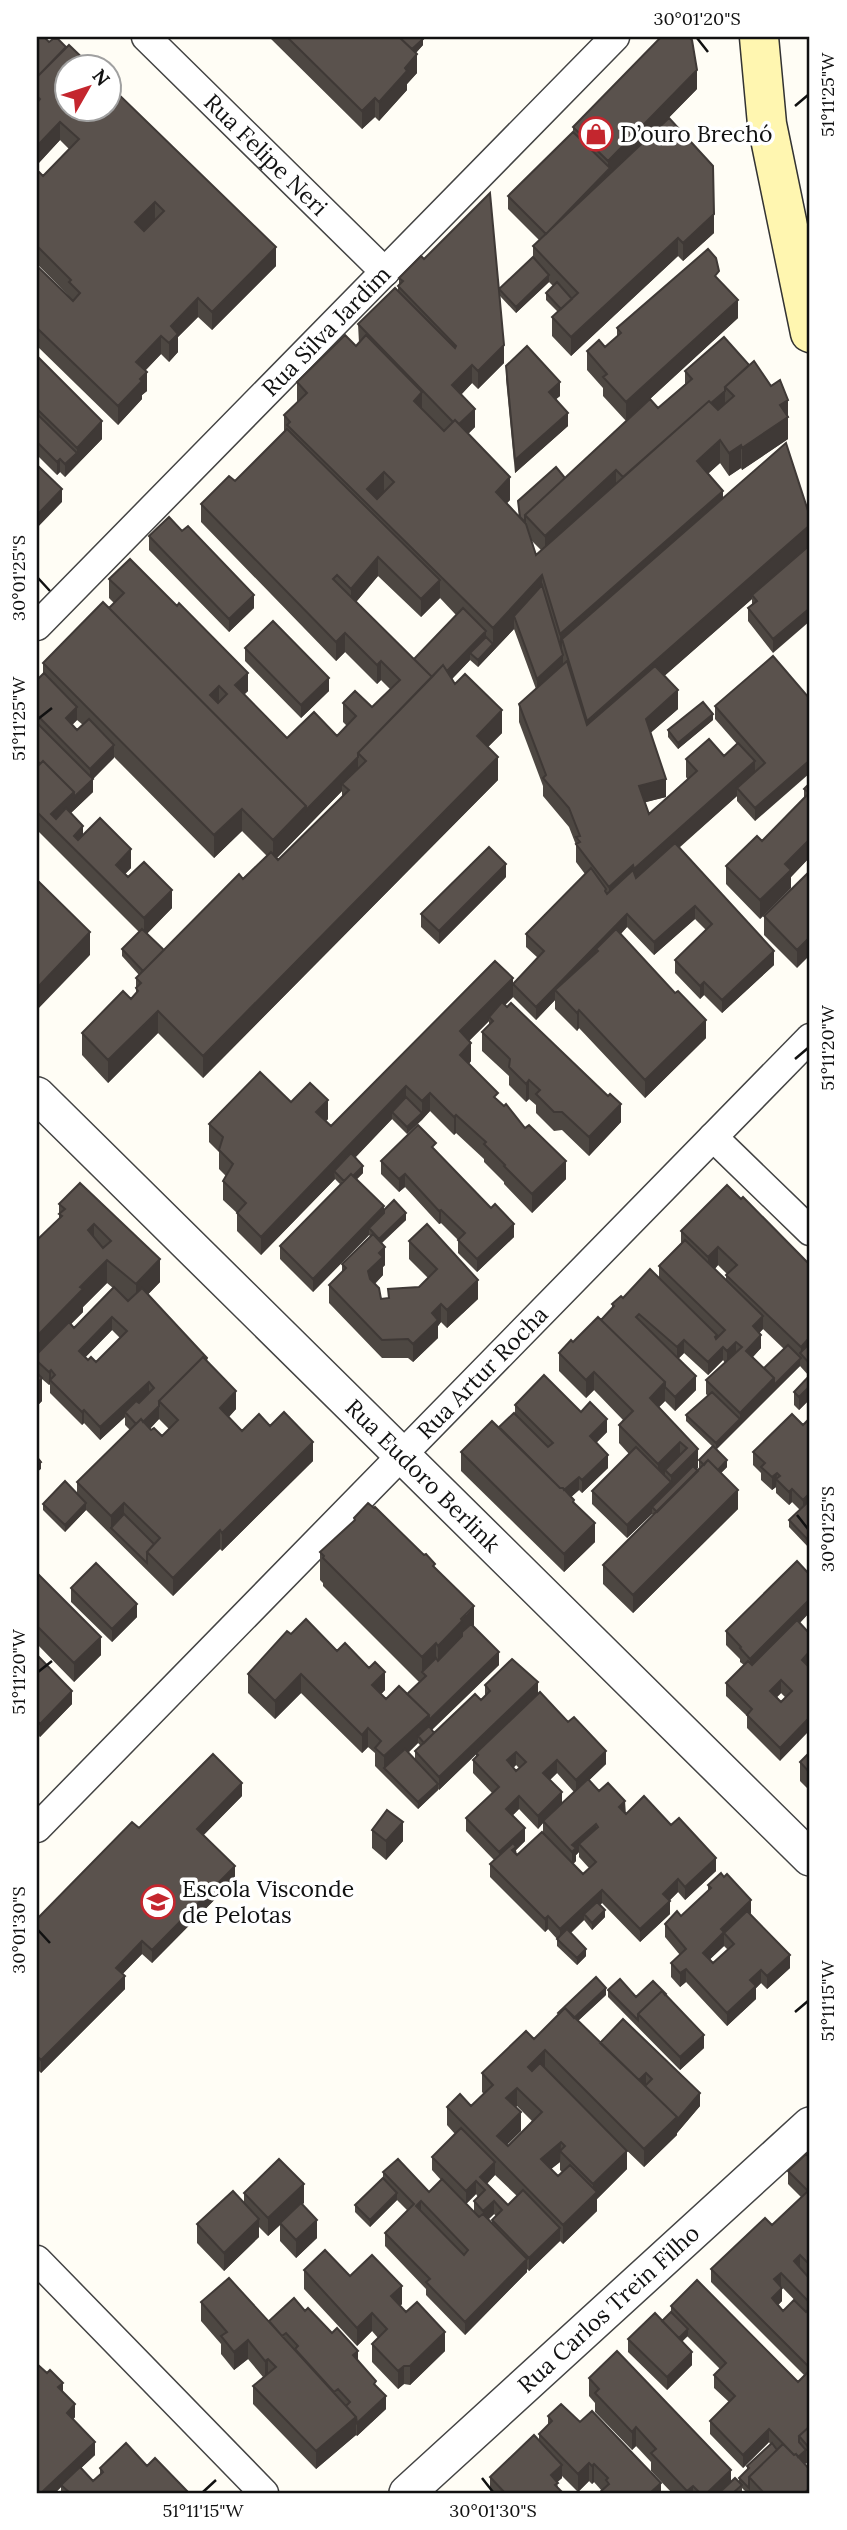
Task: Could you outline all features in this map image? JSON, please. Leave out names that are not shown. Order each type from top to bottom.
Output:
[{"type":"main road","points":[[759,37],[767,124],[809,320]]},
{"type":"street","name":"Rua Felipe Neri","points":[[146,37],[385,272]]},
{"type":"street","name":"Rua Silva Jardim","points":[[37,626],[615,37]]},
{"type":"street","name":"Rua Artur Rocha","points":[[37,1828],[810,1038]]},
{"type":"street","name":"Rua Eudoro Berlink","points":[[37,1095],[810,1858]]},
{"type":"street","points":[[713,1137],[810,1231]]},
{"type":"street","name":"Rua Carlos Trein Filho","points":[[407,2493],[810,2124]]},
{"type":"street","points":[[37,2260],[264,2493]]},
{"type":"building","points":[[37,37],[44,37],[49,42],[58,39],[66,47],[61,52],[52,52],[52,61],[37,77]]},
{"type":"building","points":[[287,37],[399,37],[417,54],[405,68],[407,71],[379,102],[375,98],[362,111]]},
{"type":"building","points":[[399,37],[422,37],[423,39],[412,49]]},
{"type":"building","points":[[661,37],[689,37],[692,40],[697,70],[608,161],[573,127]]},
{"type":"building","points":[[69,45],[76,52],[62,52]]},
{"type":"building","points":[[52,62],[52,122],[60,122],[37,146],[37,103],[40,99],[37,96],[37,77]]},
{"type":"building","points":[[122,98],[276,247],[212,312],[198,298],[171,326],[178,334],[169,343],[161,336],[136,362],[147,372],[118,406],[37,328],[37,266],[73,301],[80,293],[69,282],[71,280],[37,246],[37,170],[43,176],[79,139],[60,122],[122,122]],"holes":[[[155,202],[164,211],[144,231],[135,222]]]},
{"type":"building","points":[[669,118],[713,166],[714,214],[683,243],[678,238],[571,337],[552,317],[578,293],[533,246]]},
{"type":"building","points":[[573,132],[610,168],[546,234],[508,196]]},
{"type":"building","points":[[490,193],[504,345],[478,371],[472,365],[452,385],[475,409],[459,424],[455,420],[453,422],[358,324],[395,288],[455,348],[398,286],[403,281],[399,278],[421,256],[424,259]]},
{"type":"building","points":[[708,249],[716,258],[719,271],[715,276],[738,300],[626,402],[603,377],[607,374],[587,351],[599,340],[605,347],[621,333],[617,328]]},
{"type":"building","points":[[533,257],[549,275],[516,307],[499,289]]},
{"type":"building","points":[[557,282],[572,299],[561,309],[546,293]]},
{"type":"building","points":[[345,335],[356,346],[366,335],[422,392],[414,401],[444,431],[455,420],[510,477],[496,492],[526,524],[536,555],[709,401],[718,410],[734,396],[725,387],[754,361],[771,386],[780,380],[788,400],[780,405],[788,417],[742,448],[741,445],[729,453],[720,440],[697,461],[723,491],[560,634],[542,575],[493,628],[287,425],[290,422],[284,415],[307,393],[297,382]],"holes":[[[384,472],[394,482],[377,499],[367,489]]]},
{"type":"building","points":[[724,337],[749,365],[725,387],[725,391],[711,403],[709,401],[623,477],[616,470],[545,536],[525,515],[650,399],[658,408],[692,379],[685,371]]},
{"type":"building","points":[[527,346],[560,382],[549,392],[568,413],[515,460],[506,366]]},
{"type":"building","points":[[37,356],[102,421],[77,448],[37,409]]},
{"type":"building","points":[[37,414],[77,453],[65,464],[60,459],[57,462],[37,442]]},
{"type":"building","points":[[287,429],[440,580],[421,599],[378,557],[351,589],[337,575],[333,579],[432,677],[306,810],[306,806],[109,608],[124,593],[109,579],[130,559],[177,606],[179,603],[248,673],[235,685],[287,738],[314,712],[337,736],[356,716],[343,703],[355,691],[372,707],[400,680],[381,661],[377,665],[345,633],[336,642],[201,504],[229,476],[235,481]],"holes":[[[219,686],[227,694],[218,703],[210,695]]]},
{"type":"building","points":[[786,443],[810,517],[810,525],[587,721],[562,639]]},
{"type":"building","points":[[37,465],[62,489],[37,515]]},
{"type":"building","points":[[556,467],[565,478],[525,515],[525,522],[520,517],[518,501]]},
{"type":"building","points":[[169,517],[182,531],[188,526],[254,595],[229,619],[149,536]]},
{"type":"building","points":[[810,545],[810,608],[773,639],[748,608],[757,601],[752,595]]},
{"type":"building","points":[[542,585],[563,655],[537,679],[514,616]]},
{"type":"building","points":[[103,602],[306,806],[273,840],[242,809],[214,835],[43,663]]},
{"type":"building","points":[[463,608],[486,631],[447,671],[443,665],[432,677],[414,659]]},
{"type":"building","points":[[273,621],[329,678],[301,705],[245,648]]},
{"type":"building","points":[[486,637],[493,644],[478,660],[470,653]]},
{"type":"building","points":[[773,656],[810,699],[810,760],[755,808],[737,788],[765,763],[715,706]]},
{"type":"building","points":[[567,661],[587,725],[655,666],[678,690],[646,719],[666,779],[639,786],[649,814],[697,771],[686,759],[709,739],[724,756],[738,743],[755,761],[634,869],[633,865],[609,887],[576,844],[580,842],[576,837],[580,836],[569,808],[543,778],[546,775],[519,704]]},
{"type":"building","points":[[443,665],[455,684],[465,674],[502,710],[477,736],[498,757],[203,1056],[158,1011],[108,1060],[82,1033],[123,991],[131,999],[141,983],[136,978],[239,874],[243,879],[271,852],[278,860],[349,790],[342,784],[366,761],[358,753]]},
{"type":"building","points":[[44,673],[77,707],[66,718],[77,730],[89,719],[114,745],[90,769],[37,715],[37,680]]},
{"type":"building","points":[[703,702],[713,714],[678,743],[668,730]]},
{"type":"building","points":[[37,723],[93,779],[74,797],[74,792],[43,761],[40,764],[37,760]]},
{"type":"building","points":[[43,761],[74,792],[51,814],[56,819],[66,808],[83,826],[74,836],[78,840],[100,818],[131,849],[116,865],[128,877],[144,862],[172,890],[144,918],[37,812],[37,767]]},
{"type":"building","points":[[810,783],[810,839],[785,864],[791,870],[760,900],[726,866],[757,836],[762,841],[809,793],[804,789]]},
{"type":"building","points":[[675,843],[774,951],[722,1000],[704,982],[700,986],[675,960],[712,924],[695,906],[654,942],[627,914],[536,1007],[513,984],[544,951],[526,934],[591,868],[607,894],[633,870],[636,878]]},
{"type":"building","points":[[489,847],[506,864],[439,931],[421,914]]},
{"type":"building","points":[[810,871],[810,937],[797,950],[764,916]]},
{"type":"building","points":[[37,880],[90,932],[37,988]]},
{"type":"building","points":[[142,929],[164,950],[143,971],[122,949]]},
{"type":"building","points":[[616,929],[675,993],[678,991],[706,1020],[645,1080],[579,1010],[577,1013],[555,990],[598,951],[596,949]]},
{"type":"building","points":[[495,961],[513,978],[460,1031],[471,1043],[460,1055],[498,1093],[494,1097],[504,1106],[506,1104],[525,1128],[529,1125],[566,1161],[532,1194],[484,1144],[486,1142],[456,1115],[454,1117],[430,1093],[422,1101],[406,1086],[261,1237],[237,1213],[246,1203],[223,1181],[233,1164],[219,1150],[223,1137],[209,1124],[260,1072],[291,1102],[310,1083],[328,1100],[316,1112],[331,1126]]},
{"type":"building","points":[[502,1002],[507,1007],[511,1003],[608,1096],[610,1094],[621,1104],[589,1137],[562,1112],[554,1112],[536,1094],[540,1090],[529,1080],[526,1084],[509,1067],[510,1059],[482,1032],[493,1021],[489,1017]]},
{"type":"building","points":[[406,1097],[422,1113],[407,1127],[392,1112]]},
{"type":"building","points":[[418,1125],[436,1143],[432,1147],[491,1208],[495,1204],[514,1224],[477,1259],[458,1240],[465,1233],[439,1211],[405,1174],[399,1179],[381,1161]]},
{"type":"building","points":[[351,1153],[363,1166],[344,1181],[334,1171]]},
{"type":"building","points":[[351,1174],[384,1206],[313,1279],[280,1246]]},
{"type":"building","points":[[80,1183],[160,1259],[136,1284],[107,1260],[37,1336],[37,1240],[62,1216],[59,1214],[65,1209],[59,1204]],"holes":[[[94,1224],[111,1241],[103,1248],[88,1230]]]},
{"type":"building","points":[[727,1185],[741,1199],[743,1197],[810,1265],[810,1337],[801,1347],[726,1275],[737,1265],[718,1247],[708,1257],[681,1231]]},
{"type":"building","points":[[394,1200],[406,1213],[379,1239],[369,1228]]},
{"type":"building","points":[[427,1224],[478,1280],[447,1310],[441,1304],[432,1313],[438,1320],[413,1344],[408,1339],[382,1340],[329,1285],[346,1268],[342,1264],[373,1234],[385,1247],[379,1253],[383,1257],[368,1271],[370,1279],[379,1288],[381,1299],[389,1298],[388,1289],[419,1287],[437,1269],[409,1241]]},
{"type":"building","points":[[685,1240],[763,1316],[753,1326],[761,1335],[746,1351],[774,1378],[740,1413],[706,1380],[742,1347],[736,1342],[727,1351],[723,1347],[708,1362],[684,1340],[677,1347],[639,1314],[636,1317],[696,1376],[675,1397],[665,1387],[665,1382],[601,1320],[614,1306],[612,1304],[621,1296],[623,1298],[650,1269],[717,1335],[716,1339],[725,1330],[659,1266]]},
{"type":"building","points":[[114,1287],[128,1301],[142,1288],[207,1358],[206,1360],[203,1357],[159,1401],[159,1406],[143,1422],[141,1419],[136,1424],[125,1412],[154,1388],[149,1382],[100,1427],[50,1380],[55,1375],[51,1370],[49,1372],[37,1361],[37,1354],[69,1322],[74,1328]],"holes":[[[112,1317],[127,1331],[96,1362],[91,1357],[88,1360],[79,1351]]]},
{"type":"building","points":[[598,1317],[665,1382],[650,1398],[698,1449],[671,1476],[665,1470],[687,1448],[680,1442],[658,1464],[619,1425],[633,1411],[594,1372],[586,1380],[559,1353]]},
{"type":"building","points":[[810,1343],[810,1364],[800,1353]]},
{"type":"building","points":[[788,1345],[801,1358],[774,1385],[774,1378],[764,1368]]},
{"type":"building","points":[[203,1357],[236,1391],[220,1408],[242,1431],[259,1414],[270,1426],[284,1412],[313,1442],[173,1578],[147,1552],[160,1538],[124,1503],[111,1516],[77,1482],[141,1419],[151,1430],[154,1428],[162,1436],[178,1420],[159,1401]]},
{"type":"building","points":[[544,1375],[581,1412],[590,1402],[607,1419],[590,1436],[608,1455],[582,1480],[579,1477],[564,1490],[499,1427],[514,1413],[548,1447],[553,1443],[515,1405]]},
{"type":"building","points":[[810,1375],[810,1386],[799,1397],[794,1392]]},
{"type":"building","points":[[712,1392],[740,1419],[716,1443],[686,1415]]},
{"type":"building","points":[[792,1414],[803,1425],[810,1418],[810,1493],[803,1500],[792,1489],[789,1492],[776,1479],[780,1476],[777,1473],[772,1477],[761,1467],[765,1463],[753,1452]]},
{"type":"building","points":[[492,1421],[563,1488],[595,1523],[564,1554],[461,1452]]},
{"type":"building","points":[[713,1446],[727,1460],[718,1470],[708,1460],[704,1465],[699,1460]]},
{"type":"building","points":[[636,1447],[671,1482],[627,1525],[592,1491]]},
{"type":"building","points":[[708,1460],[738,1490],[633,1595],[603,1565]]},
{"type":"building","points":[[693,1466],[698,1471],[657,1512],[652,1507]]},
{"type":"building","points":[[65,1481],[86,1503],[65,1525],[43,1504]]},
{"type":"building","points":[[810,1500],[810,1542],[789,1520]]},
{"type":"building","points":[[368,1503],[426,1554],[435,1564],[433,1566],[474,1606],[438,1646],[436,1643],[422,1657],[320,1552],[355,1520]]},
{"type":"building","points":[[124,1514],[154,1544],[147,1552],[147,1563],[111,1528]]},
{"type":"building","points":[[797,1561],[810,1575],[810,1599],[750,1659],[726,1631]]},
{"type":"building","points":[[96,1563],[137,1604],[112,1629],[71,1588]]},
{"type":"building","points":[[37,1573],[101,1637],[74,1663],[37,1626]]},
{"type":"building","points":[[306,1619],[337,1651],[345,1643],[369,1668],[375,1662],[385,1672],[372,1685],[386,1699],[399,1686],[429,1715],[384,1756],[375,1748],[381,1741],[368,1728],[362,1735],[301,1674],[275,1701],[248,1674],[287,1631],[291,1634]]},
{"type":"building","points":[[797,1620],[810,1634],[810,1651],[802,1660],[810,1668],[810,1717],[780,1748],[747,1715],[752,1709],[726,1683],[748,1661],[752,1665]],"holes":[[[781,1680],[792,1691],[781,1702],[770,1691]]]},
{"type":"building","points":[[471,1624],[499,1652],[429,1720],[429,1715],[407,1694],[426,1676],[422,1672],[436,1658],[438,1661]]},
{"type":"building","points":[[37,1655],[72,1691],[40,1724],[37,1721]]},
{"type":"building","points":[[512,1659],[538,1682],[439,1777],[415,1751],[475,1694],[481,1700],[490,1691],[485,1685]]},
{"type":"building","points":[[540,1692],[568,1722],[574,1717],[606,1751],[576,1780],[557,1760],[543,1773],[562,1792],[538,1816],[519,1796],[506,1809],[525,1828],[499,1852],[466,1818],[499,1787],[473,1760],[478,1755],[476,1753]],"holes":[[[516,1752],[526,1762],[516,1771],[507,1760]]]},
{"type":"building","points":[[429,1726],[434,1733],[424,1743],[418,1736]]},
{"type":"building","points":[[405,1749],[438,1784],[418,1802],[384,1768]]},
{"type":"building","points":[[810,1752],[810,1773],[800,1762]]},
{"type":"building","points":[[213,1754],[242,1783],[197,1829],[235,1866],[152,1950],[142,1941],[116,1968],[125,1976],[41,2060],[37,2056],[37,1919],[132,1822],[139,1828]]},
{"type":"building","points":[[588,1779],[599,1791],[608,1783],[625,1801],[619,1807],[626,1814],[644,1796],[671,1825],[679,1818],[716,1858],[685,1887],[678,1879],[663,1894],[670,1901],[640,1929],[602,1890],[560,1929],[548,1916],[545,1919],[490,1864],[513,1843],[516,1847],[512,1850],[517,1855],[542,1832],[583,1874],[596,1862],[579,1844],[598,1827],[596,1824],[572,1845],[576,1848],[572,1852],[543,1821]]},
{"type":"building","points":[[387,1810],[403,1822],[386,1841],[372,1830]]},
{"type":"building","points":[[721,1873],[724,1877],[727,1874],[751,1900],[721,1929],[724,1932],[703,1953],[713,1963],[734,1944],[724,1933],[747,1911],[790,1955],[767,1976],[761,1970],[750,1980],[756,1986],[727,2013],[686,1969],[680,1973],[671,1963],[686,1949],[665,1924],[677,1911],[681,1916],[711,1888],[708,1885]]},
{"type":"building","points":[[597,1902],[605,1910],[592,1923],[584,1914]]},
{"type":"building","points":[[567,1929],[586,1949],[577,1958],[557,1939]]},
{"type":"building","points":[[596,1977],[606,1988],[574,2018],[565,2008],[558,2013]]},
{"type":"building","points":[[620,1979],[636,1997],[653,1981],[666,1994],[662,1991],[638,2014],[638,2020],[608,1990]]},
{"type":"building","points":[[662,1991],[704,2035],[680,2057],[638,2014]]},
{"type":"building","points":[[565,2008],[677,2117],[644,2149],[545,2050],[528,2067],[532,2071],[540,2063],[627,2151],[593,2184],[560,2151],[565,2146],[561,2142],[541,2159],[558,2176],[570,2165],[597,2192],[563,2225],[447,2107],[460,2094],[471,2106],[493,2085],[482,2073],[526,2031],[534,2039]],"holes":[[[517,2088],[542,2112],[508,2146],[497,2136],[521,2112],[506,2098]]]},
{"type":"building","points":[[623,2019],[700,2093],[677,2120],[645,2086],[652,2079],[646,2073],[639,2080],[600,2043]]},
{"type":"building","points":[[461,2128],[495,2162],[480,2177],[508,2205],[523,2190],[560,2228],[529,2258],[492,2220],[502,2210],[494,2201],[483,2211],[474,2201],[485,2190],[476,2181],[466,2191],[432,2157]]},
{"type":"building","points":[[806,2154],[810,2158],[810,2265],[800,2255],[794,2261],[810,2279],[810,2303],[781,2273],[774,2279],[782,2288],[772,2298],[783,2311],[794,2300],[806,2312],[810,2307],[810,2368],[711,2269],[765,2218],[772,2225],[808,2191],[788,2171]]},
{"type":"building","points":[[279,2159],[304,2184],[268,2218],[244,2193]]},
{"type":"building","points":[[398,2159],[429,2192],[442,2179],[479,2217],[483,2214],[527,2259],[465,2322],[426,2282],[430,2279],[385,2233],[414,2204],[383,2172]],"holes":[[[421,2201],[468,2250],[464,2255],[416,2206]]]},
{"type":"building","points":[[383,2178],[397,2193],[370,2220],[355,2205]]},
{"type":"building","points":[[233,2191],[259,2219],[224,2253],[197,2224]]},
{"type":"building","points":[[301,2203],[317,2220],[296,2240],[280,2223]]},
{"type":"building","points":[[325,2250],[350,2276],[372,2255],[402,2286],[391,2296],[406,2312],[417,2302],[445,2332],[410,2366],[404,2366],[398,2371],[372,2344],[387,2329],[372,2313],[357,2328],[304,2270]]},
{"type":"building","points":[[229,2278],[356,2417],[316,2451],[253,2386],[276,2367],[268,2359],[265,2361],[248,2340],[234,2352],[221,2336],[227,2332],[201,2302]]},
{"type":"building","points":[[697,2280],[798,2382],[808,2372],[810,2374],[810,2426],[799,2436],[799,2442],[806,2450],[798,2457],[769,2429],[743,2455],[710,2421],[735,2396],[714,2375],[726,2363],[671,2306]]},
{"type":"building","points":[[294,2298],[305,2311],[308,2308],[332,2333],[337,2328],[358,2351],[353,2355],[386,2396],[357,2423],[356,2417],[346,2406],[350,2402],[338,2389],[334,2392],[295,2349],[298,2346],[286,2333],[282,2336],[269,2321]]},
{"type":"building","points":[[671,2312],[688,2329],[679,2338],[662,2321]]},
{"type":"building","points":[[655,2313],[692,2352],[667,2377],[628,2339]]},
{"type":"building","points":[[617,2351],[731,2470],[707,2493],[700,2493],[693,2486],[687,2491],[651,2453],[656,2449],[636,2427],[632,2432],[595,2393],[599,2389],[589,2378]]},
{"type":"building","points":[[37,2364],[47,2373],[50,2370],[63,2383],[58,2387],[75,2404],[67,2413],[95,2442],[41,2493],[37,2493]]},
{"type":"building","points":[[561,2404],[580,2422],[592,2411],[661,2483],[650,2493],[599,2493],[609,2484],[606,2480],[608,2478],[594,2464],[592,2466],[589,2463],[578,2474],[539,2434],[552,2421],[548,2416]]},
{"type":"building","points":[[810,2426],[810,2449],[799,2436]]},
{"type":"building","points":[[534,2435],[562,2465],[551,2475],[558,2483],[555,2485],[563,2493],[505,2493],[490,2477]]},
{"type":"building","points":[[126,2443],[147,2466],[155,2458],[189,2493],[70,2493],[61,2485],[80,2467],[93,2481],[103,2472],[100,2468]]},
{"type":"building","points":[[772,2443],[777,2450],[749,2477],[749,2488],[739,2478],[749,2468],[747,2466]]},
{"type":"building","points":[[783,2444],[810,2470],[810,2488],[804,2493],[764,2493],[749,2477]]},
{"type":"building","points":[[735,2478],[742,2485],[733,2493],[719,2493]]},
{"type":"place","name":"D’ouro Brechó","points":[[596,134]]},
{"type":"place","name":"Escola Visconde de Pelotas","points":[[158,1902]]}]
